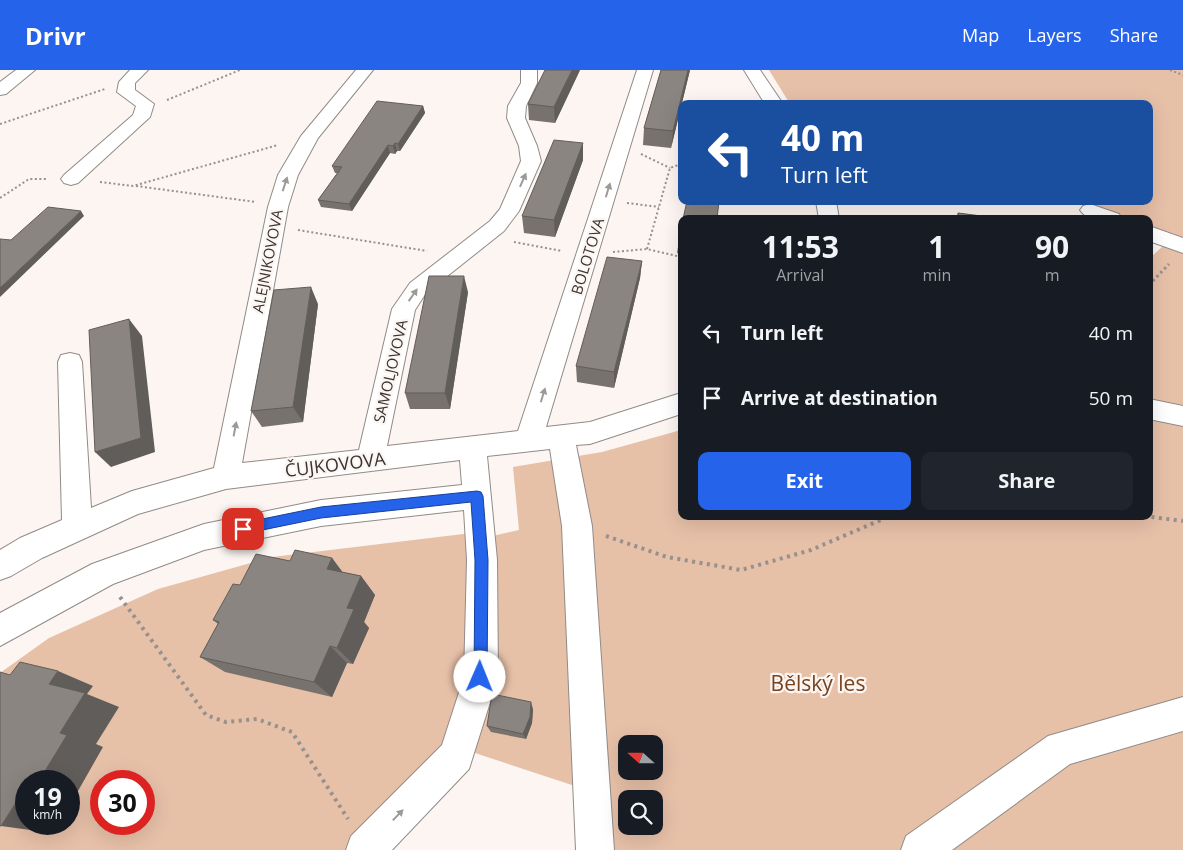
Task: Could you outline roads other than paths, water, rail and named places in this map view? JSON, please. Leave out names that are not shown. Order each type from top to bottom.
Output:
[{"type":"street","points":[[0,90],[27,70]]},
{"type":"street","points":[[71,179],[141,117],[145,104],[126,92],[127,82],[140,70]]},
{"type":"street","name":"ALEJNIKOVOVA","points":[[226,477],[275,222],[288,174],[310,136],[364,70]]},
{"type":"street","name":"SAMOLJOVOVA","points":[[370,460],[404,309],[418,288],[498,226],[509,211],[531,161],[528,146],[516,118],[517,106],[529,83],[529,70]]},
{"type":"street","name":"BOLOTOVA","points":[[528,442],[645,70]]},
{"type":"street","points":[[752,70],[771,100]]},
{"type":"street","points":[[1090,210],[1102,215]]},
{"type":"street","points":[[1153,236],[1177,253]]},
{"type":"street","points":[[70,362],[77,528]]},
{"type":"street","name":"ČUJKOVOVA","points":[[0,566],[31,548],[132,503],[226,477],[590,433],[678,404]]},
{"type":"street","points":[[1153,410],[1183,416]]},
{"type":"street","points":[[561,437],[577,526],[595,850]]},
{"type":"street","points":[[366,849],[456,756],[480,677],[482,560],[473,448]]},
{"type":"street","points":[[0,630],[104,574],[204,537],[321,513],[477,496]]},
{"type":"street","points":[[920,850],[1061,749],[1183,714]]},
{"type":"park label","name":"Bělský les","points":[[818,683]]}]
